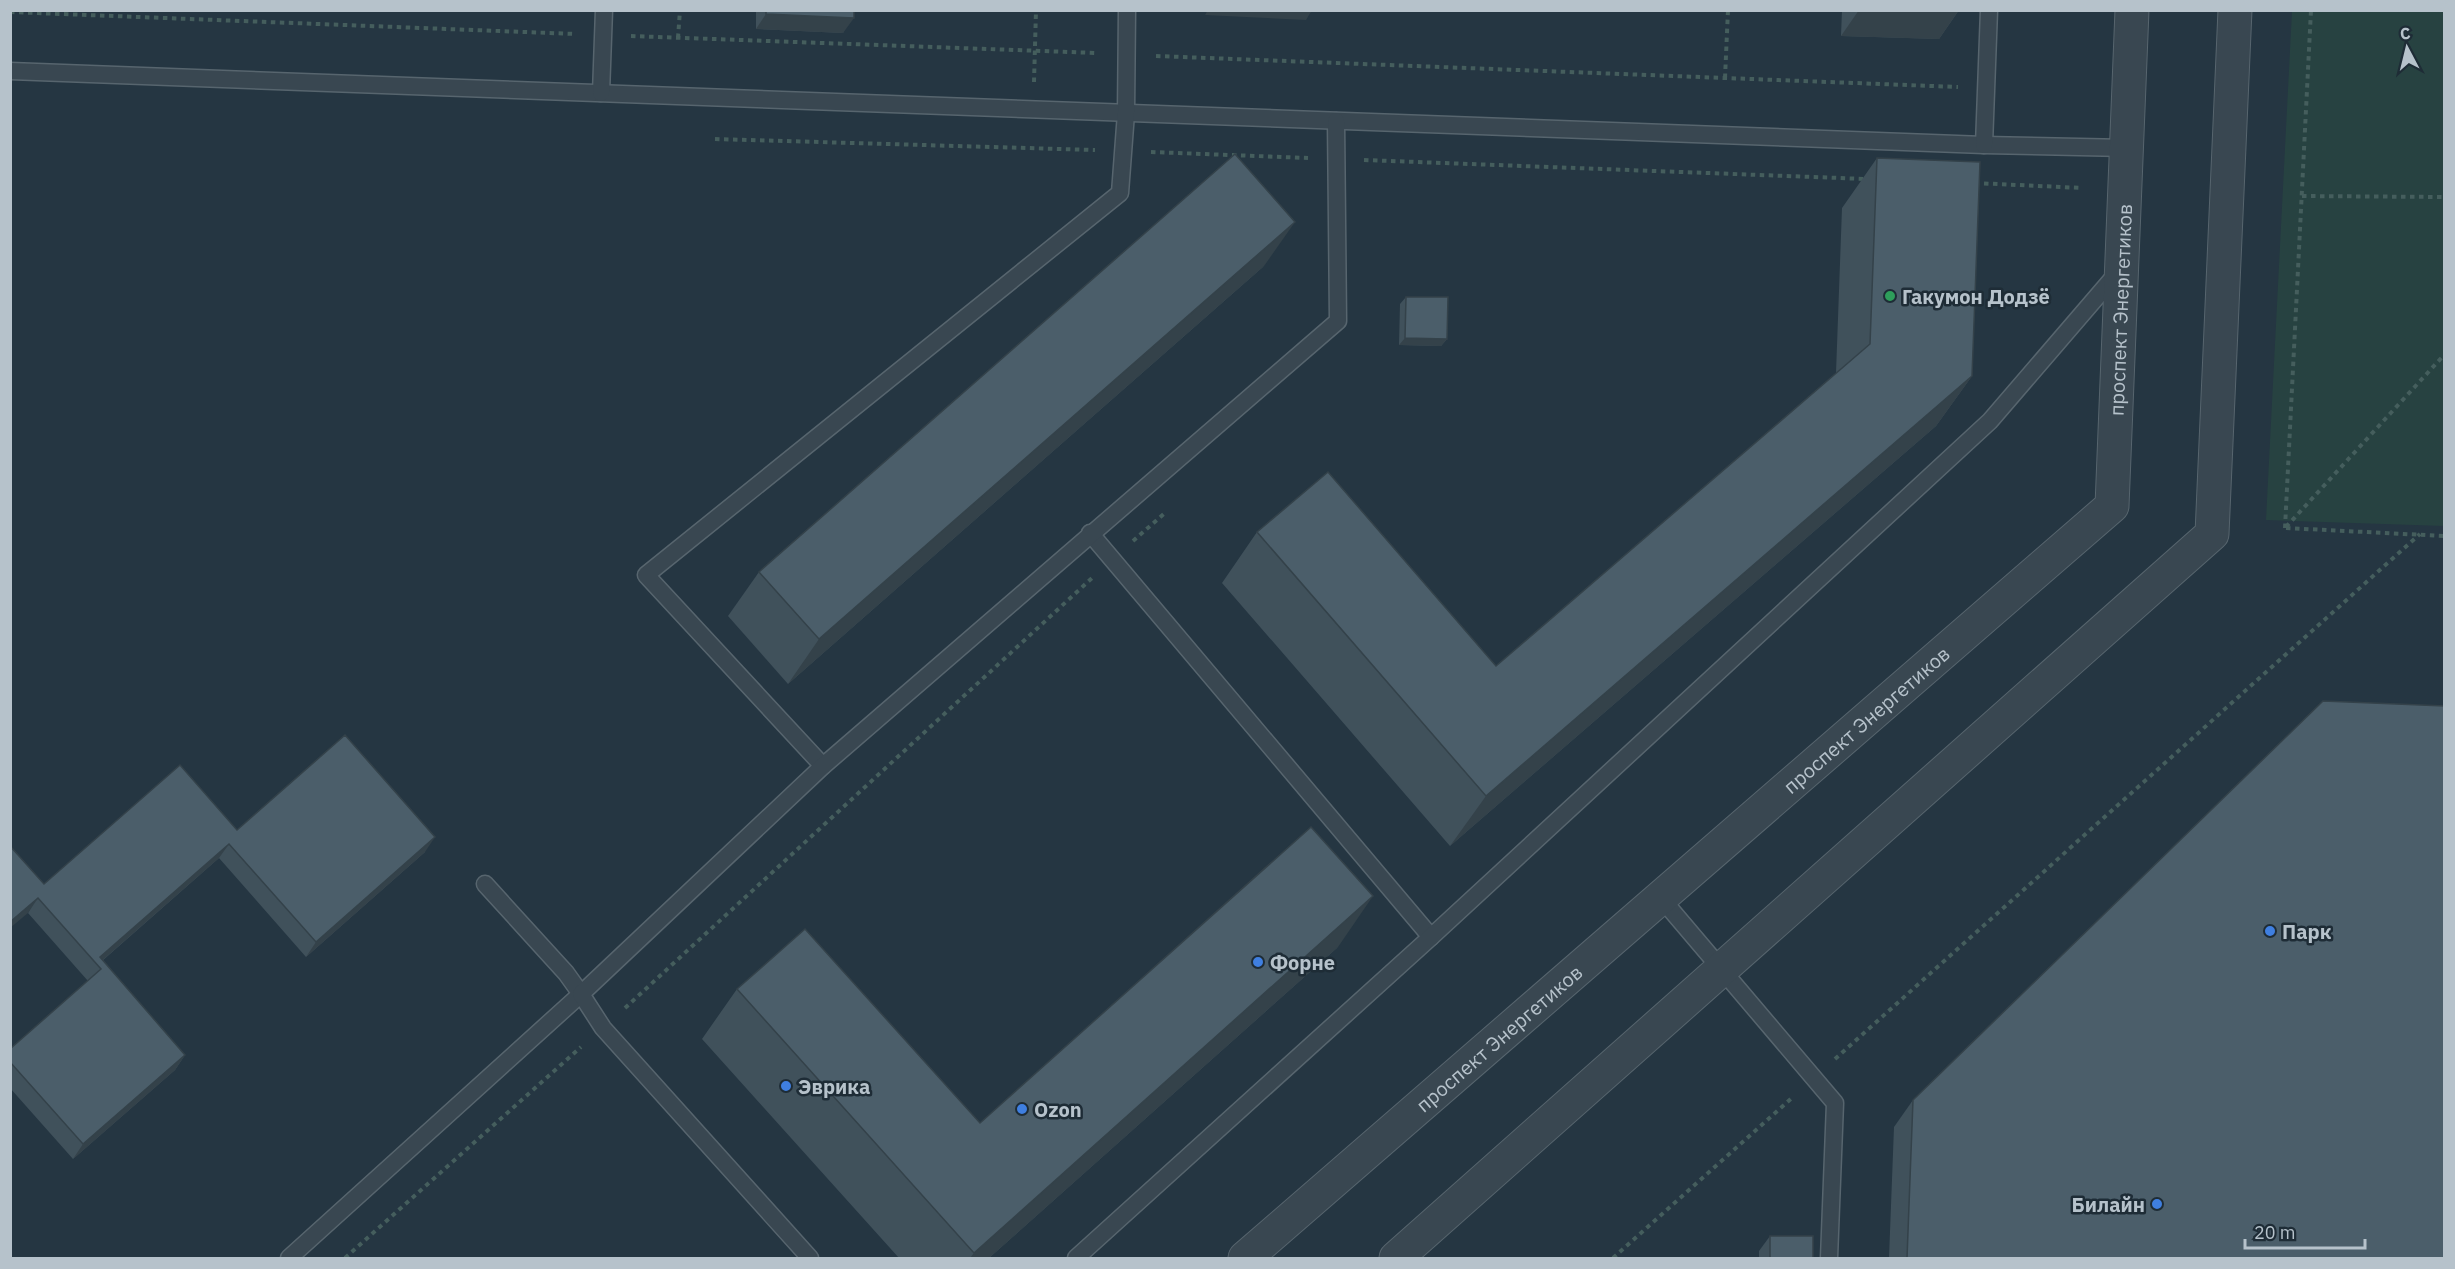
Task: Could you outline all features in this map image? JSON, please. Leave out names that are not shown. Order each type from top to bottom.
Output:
[{"type":"street","name":"проспект Энергетиков","points":[[1245,1258],[2112,506],[2132,10]]},
{"type":"street","points":[[1396,1258],[2212,534],[2235,10]]},
{"type":"lane","points":[[601,93],[604,10]]},
{"type":"lane","points":[[823,766],[646,575],[1120,194],[1126,113],[1127,10]]},
{"type":"lane","points":[[1983,145],[1989,10]]},
{"type":"lane","points":[[10,71],[1983,145],[2127,148]]},
{"type":"lane","points":[[289,1258],[581,994],[823,766],[1338,321],[1336,121]]},
{"type":"lane","points":[[1076,1258],[1431,937],[1990,421],[2122,268]]},
{"type":"lane","points":[[1090,533],[1431,937]]},
{"type":"lane","points":[[485,884],[566,974],[603,1028],[810,1258]]},
{"type":"lane","points":[[1661,897],[1835,1103],[1828,1258]]},
{"type":"path","points":[[678,38],[680,10]]},
{"type":"path","points":[[1034,51],[1036,10]]},
{"type":"path","points":[[1725,78],[1728,10]]},
{"type":"path","points":[[2285,528],[2311,10]]},
{"type":"path","points":[[10,12],[1985,88]]},
{"type":"path","points":[[715,139],[1124,151],[1873,179]]},
{"type":"path","points":[[1965,182],[2082,188]]},
{"type":"path","points":[[2302,195],[2445,197]]},
{"type":"path","points":[[2285,528],[2445,355]]},
{"type":"path","points":[[345,1258],[603,1028],[1175,504]]},
{"type":"path","points":[[2285,528],[2445,536]]},
{"type":"path","points":[[1613,1258],[2420,534]]},
{"type":"green space","points":[[2292,11],[2444,11],[2444,526],[2266,520]]},
{"type":"building","points":[[766,10],[854,10],[854,18],[766,14]]},
{"type":"building","points":[[1235,154],[1295,222],[819,639],[759,572]]},
{"type":"building","points":[[1877,158],[1980,162],[1972,376],[1486,796],[1257,532],[1328,472],[1496,666],[1870,344]]},
{"type":"building","points":[[1406,297],[1448,297],[1447,339],[1405,338]]},
{"type":"building","name":"Парк","points":[[2323,701],[2445,706],[2445,1258],[1907,1258],[1913,1100]]},
{"type":"building","points":[[345,735],[435,837],[316,942],[229,844],[100,957],[185,1055],[83,1144],[10,1062],[10,1049],[101,969],[38,898],[10,922],[10,846],[44,884],[180,765],[237,830]]},
{"type":"building","points":[[1311,827],[1373,896],[974,1253],[737,989],[805,929],[980,1123]]},
{"type":"building","points":[[1770,1236],[1813,1236],[1813,1258],[1770,1258]]},
{"type":"place","name":"Гакумон Додзё","points":[[1890,296]]},
{"type":"place","name":"Парк","points":[[2270,931]]},
{"type":"place","name":"Форне","points":[[1258,962]]},
{"type":"place","name":"Эврика","points":[[786,1086]]},
{"type":"place","name":"Ozon","points":[[1022,1109]]},
{"type":"place","name":"Билайн","points":[[2157,1204]]}]
